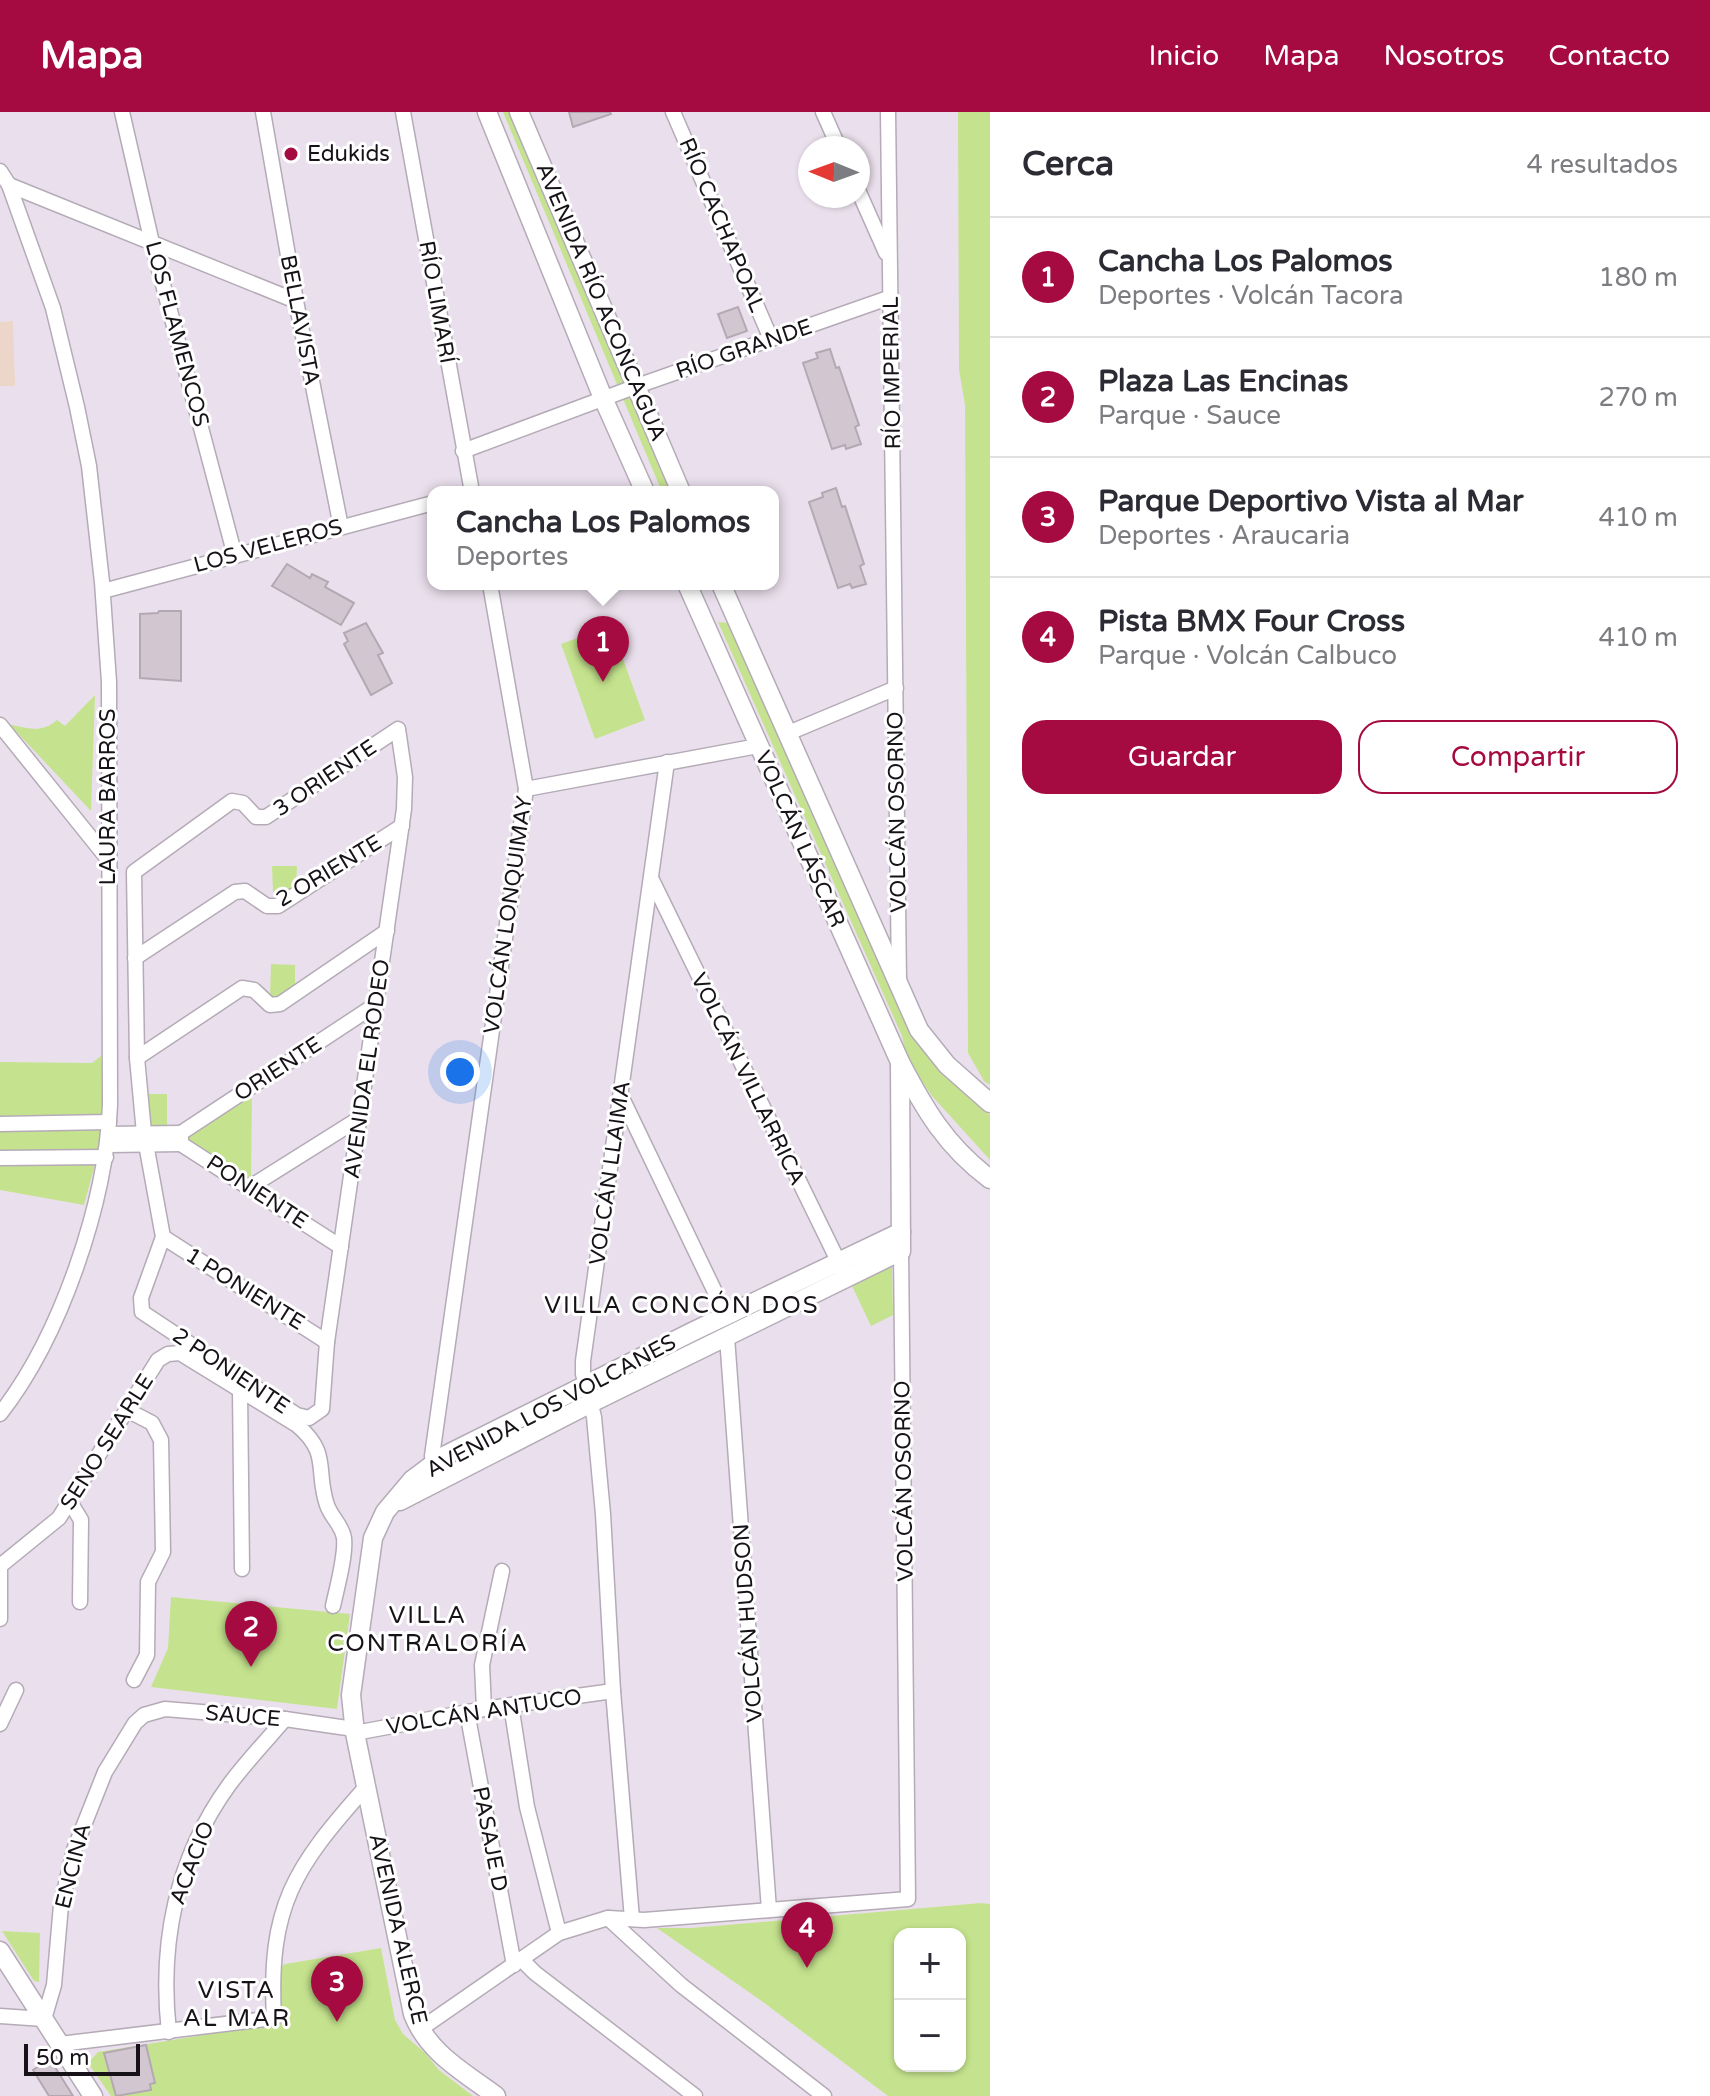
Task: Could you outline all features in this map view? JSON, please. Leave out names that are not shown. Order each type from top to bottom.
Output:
[{"type":"street","name":"LOS FLAMENCOS","points":[[122,112],[152,243],[235,556]]},
{"type":"street","name":"BELLAVISTA","points":[[263,112],[296,301],[341,527]]},
{"type":"street","name":"RÍO LIMARÍ","points":[[403,112],[471,486]]},
{"type":"street","name":"AVENIDA RÍO ACONCAGUA","points":[[487,112],[603,398],[642,486]]},
{"type":"street","name":"AVENIDA RÍO ACONCAGUA","points":[[519,112],[679,486]]},
{"type":"street","name":"RÍO CACHAPOAL","points":[[673,112],[771,339]]},
{"type":"street","points":[[823,112],[834,136]]},
{"type":"street","name":"RÍO IMPERIAL","points":[[888,112],[895,634]]},
{"type":"street","name":"LAURA BARROS","points":[[0,171],[9,185],[53,308],[77,407],[89,466],[103,591],[109,682],[108,1140],[81,1252],[52,1328],[0,1414]]},
{"type":"street","points":[[9,185],[296,301]]},
{"type":"street","points":[[866,208],[890,261]]},
{"type":"street","name":"RÍO GRANDE","points":[[463,451],[603,398],[891,297]]},
{"type":"street","name":"LOS VELEROS","points":[[103,591],[427,505]]},
{"type":"street","name":"VOLCÁN LONQUIMAY","points":[[435,1472],[526,789],[491,590]]},
{"type":"street","name":"VOLCÁN LÁSCAR","points":[[690,590],[900,1062],[926,1113],[963,1156],[990,1179]]},
{"type":"street","name":"VOLCÁN LÁSCAR","points":[[723,590],[919,1030],[965,1084],[990,1103]]},
{"type":"street","name":"VOLCÁN OSORNO","points":[[895,634],[899,990]]},
{"type":"street","points":[[786,734],[896,688]]},
{"type":"street","points":[[0,725],[107,858]]},
{"type":"street","name":"AVENIDA EL RODEO","points":[[322,1409],[327,1342],[402,826],[405,777],[398,729]]},
{"type":"street","name":"3 ORIENTE","points":[[135,958],[134,872],[232,801],[240,801],[256,817],[266,817],[398,729]]},
{"type":"street","points":[[526,789],[758,746]]},
{"type":"street","name":"VOLCÁN LLAIMA","points":[[632,1919],[613,1691],[603,1514],[583,1361],[667,762]]},
{"type":"street","name":"2 ORIENTE","points":[[135,958],[235,892],[245,891],[267,906],[278,906],[402,826]]},
{"type":"street","name":"VOLCÁN VILLARRICA","points":[[651,880],[843,1270]]},
{"type":"street","points":[[137,1058],[242,988],[254,990],[270,1005],[280,1004],[387,931]]},
{"type":"street","points":[[135,958],[137,1058],[145,1139],[163,1237]]},
{"type":"street","name":"ORIENTE","points":[[181,1139],[375,1005]]},
{"type":"street","name":"VOLCÁN OSORNO","points":[[769,1910],[908,1899],[900,1062]]},
{"type":"street","points":[[622,1098],[727,1317]]},
{"type":"street","points":[[250,1187],[360,1118]]},
{"type":"street","points":[[0,1124],[108,1140]]},
{"type":"street","points":[[0,1158],[108,1140],[181,1139]]},
{"type":"street","name":"PONIENTE","points":[[181,1139],[341,1247]]},
{"type":"street","name":"AVENIDA LOS VOLCANES","points":[[589,1394],[727,1337],[843,1270],[901,1232]]},
{"type":"street","name":"2 PONIENTE","points":[[163,1237],[141,1298],[142,1312],[297,1415],[309,1418],[322,1409]]},
{"type":"street","name":"1 PONIENTE","points":[[163,1237],[327,1342]]},
{"type":"street","name":"AVENIDA LOS VOLCANES","points":[[354,1731],[351,1695],[370,1555],[379,1521],[385,1512],[435,1472],[589,1394],[727,1317],[843,1270],[901,1251]]},
{"type":"street","name":"VOLCÁN HUDSON","points":[[727,1337],[769,1910]]},
{"type":"street","name":"SENO SEARLE","points":[[0,1619],[0,1566],[59,1518],[158,1360],[174,1352],[185,1354],[297,1425],[317,1449],[323,1469],[325,1501],[344,1538],[333,1606]]},
{"type":"street","points":[[240,1390],[242,1569]]},
{"type":"street","points":[[127,1410],[147,1419],[157,1428],[161,1440],[163,1552],[148,1582],[147,1655],[134,1680]]},
{"type":"street","points":[[70,1502],[81,1520],[80,1602]]},
{"type":"street","points":[[484,1709],[482,1665],[502,1571]]},
{"type":"street","points":[[0,1724],[16,1690]]},
{"type":"street","name":"VOLCÁN ANTUCO","points":[[354,1731],[613,1691]]},
{"type":"street","points":[[511,1705],[527,1807],[559,1933]]},
{"type":"street","name":"SAUCE","points":[[135,1723],[144,1715],[165,1709],[285,1719],[354,1731]]},
{"type":"street","name":"PASAJE D","points":[[467,1712],[518,1963]]},
{"type":"street","name":"ACACIO","points":[[169,2032],[166,1954],[174,1903],[191,1854],[208,1818],[229,1785],[285,1719]]},
{"type":"street","name":"ENCINA","points":[[44,2019],[54,1985],[61,1905],[74,1850],[105,1772],[135,1723]]},
{"type":"street","name":"AVENIDA ALERCE","points":[[354,1731],[413,2014],[419,2030],[438,2052],[496,2096]]},
{"type":"street","points":[[60,2044],[274,2018],[272,1970],[277,1931],[288,1892],[305,1861],[366,1787]]},
{"type":"street","points":[[419,2030],[559,1933],[608,1918],[769,1910]]},
{"type":"street","points":[[608,1918],[681,1985],[824,2096]]},
{"type":"street","points":[[0,1951],[93,2096]]},
{"type":"street","points":[[518,1963],[695,2096]]},
{"type":"street","points":[[0,2016],[44,2019]]},
{"type":"shaded area","points":[[13,321],[15,386],[0,386],[0,322]]},
{"type":"green space","points":[[503,112],[511,112],[670,486],[659,486]]},
{"type":"green space","points":[[958,112],[990,112],[990,1085],[984,1081],[968,1053],[965,405],[959,370]]},
{"type":"green space","points":[[718,622],[729,623],[908,1027],[939,1070],[990,1115],[990,1160],[932,1096],[907,1060],[902,1036]]},
{"type":"green space","points":[[611,626],[645,720],[595,739],[561,644]]},
{"type":"green space","points":[[95,695],[91,811],[9,724],[40,728],[57,720],[65,726]]},
{"type":"green space","points":[[272,866],[297,866],[296,886],[278,899],[273,893]]},
{"type":"green space","points":[[271,964],[295,965],[295,985],[280,999],[273,1000],[270,995]]},
{"type":"green space","points":[[101,1056],[104,1080],[102,1138],[84,1205],[0,1190],[0,1062],[92,1063]]},
{"type":"green space","points":[[145,1094],[167,1094],[167,1126],[147,1127]]},
{"type":"green space","points":[[252,1096],[251,1176],[247,1180],[186,1141],[187,1135]]},
{"type":"green space","points":[[892,1266],[893,1315],[871,1326],[852,1286]]},
{"type":"green space","points":[[171,1597],[350,1614],[337,1709],[151,1687],[168,1648]]},
{"type":"green space","points":[[990,1904],[990,2096],[888,2096],[763,2002],[657,1928],[691,1928]]},
{"type":"green space","points":[[2,1931],[40,1933],[39,1982],[34,1981]]},
{"type":"green space","points":[[381,1948],[395,2020],[403,2034],[439,2070],[473,2096],[111,2096],[88,2063],[98,2052],[278,2023],[278,1969],[285,1964]]},
{"type":"building","points":[[569,112],[610,112],[611,114],[573,127]]},
{"type":"building","points":[[738,307],[747,331],[727,338],[718,314]]},
{"type":"building","points":[[830,349],[859,425],[855,427],[861,444],[846,449],[845,445],[832,449],[803,363],[818,358],[816,353]]},
{"type":"building","points":[[836,488],[864,564],[860,566],[866,584],[852,588],[850,584],[838,588],[809,502]]},
{"type":"building","points":[[287,564],[310,578],[312,574],[328,582],[325,587],[354,603],[341,625],[272,586]]},
{"type":"building","points":[[181,611],[181,681],[140,678],[140,614]]},
{"type":"building","points":[[366,623],[383,653],[378,655],[392,683],[371,695],[344,644],[348,641],[344,633]]},
{"type":"building","points":[[146,2045],[155,2083],[150,2084],[151,2090],[116,2096],[104,2053]]},
{"type":"building","points":[[50,2059],[73,2096],[49,2096],[33,2070]]},
{"type":"place","name":"Edukids","points":[[291,154]]},
{"type":"place","name":"Cancha Los Palomos","points":[[603,682]]},
{"type":"place","name":"Plaza Las Encinas","points":[[251,1667]]},
{"type":"place","name":"Pista BMX Four Cross","points":[[807,1968]]},
{"type":"place","name":"Parque Deportivo Vista al Mar","points":[[337,2022]]},
{"type":"district","name":"VILLA CONCÓN DOS","points":[[682,1305]]},
{"type":"district","name":"VILLA CONTRALORÍA","points":[[428,1629]]},
{"type":"district","name":"VISTA AL MAR","points":[[237,2004]]}]
